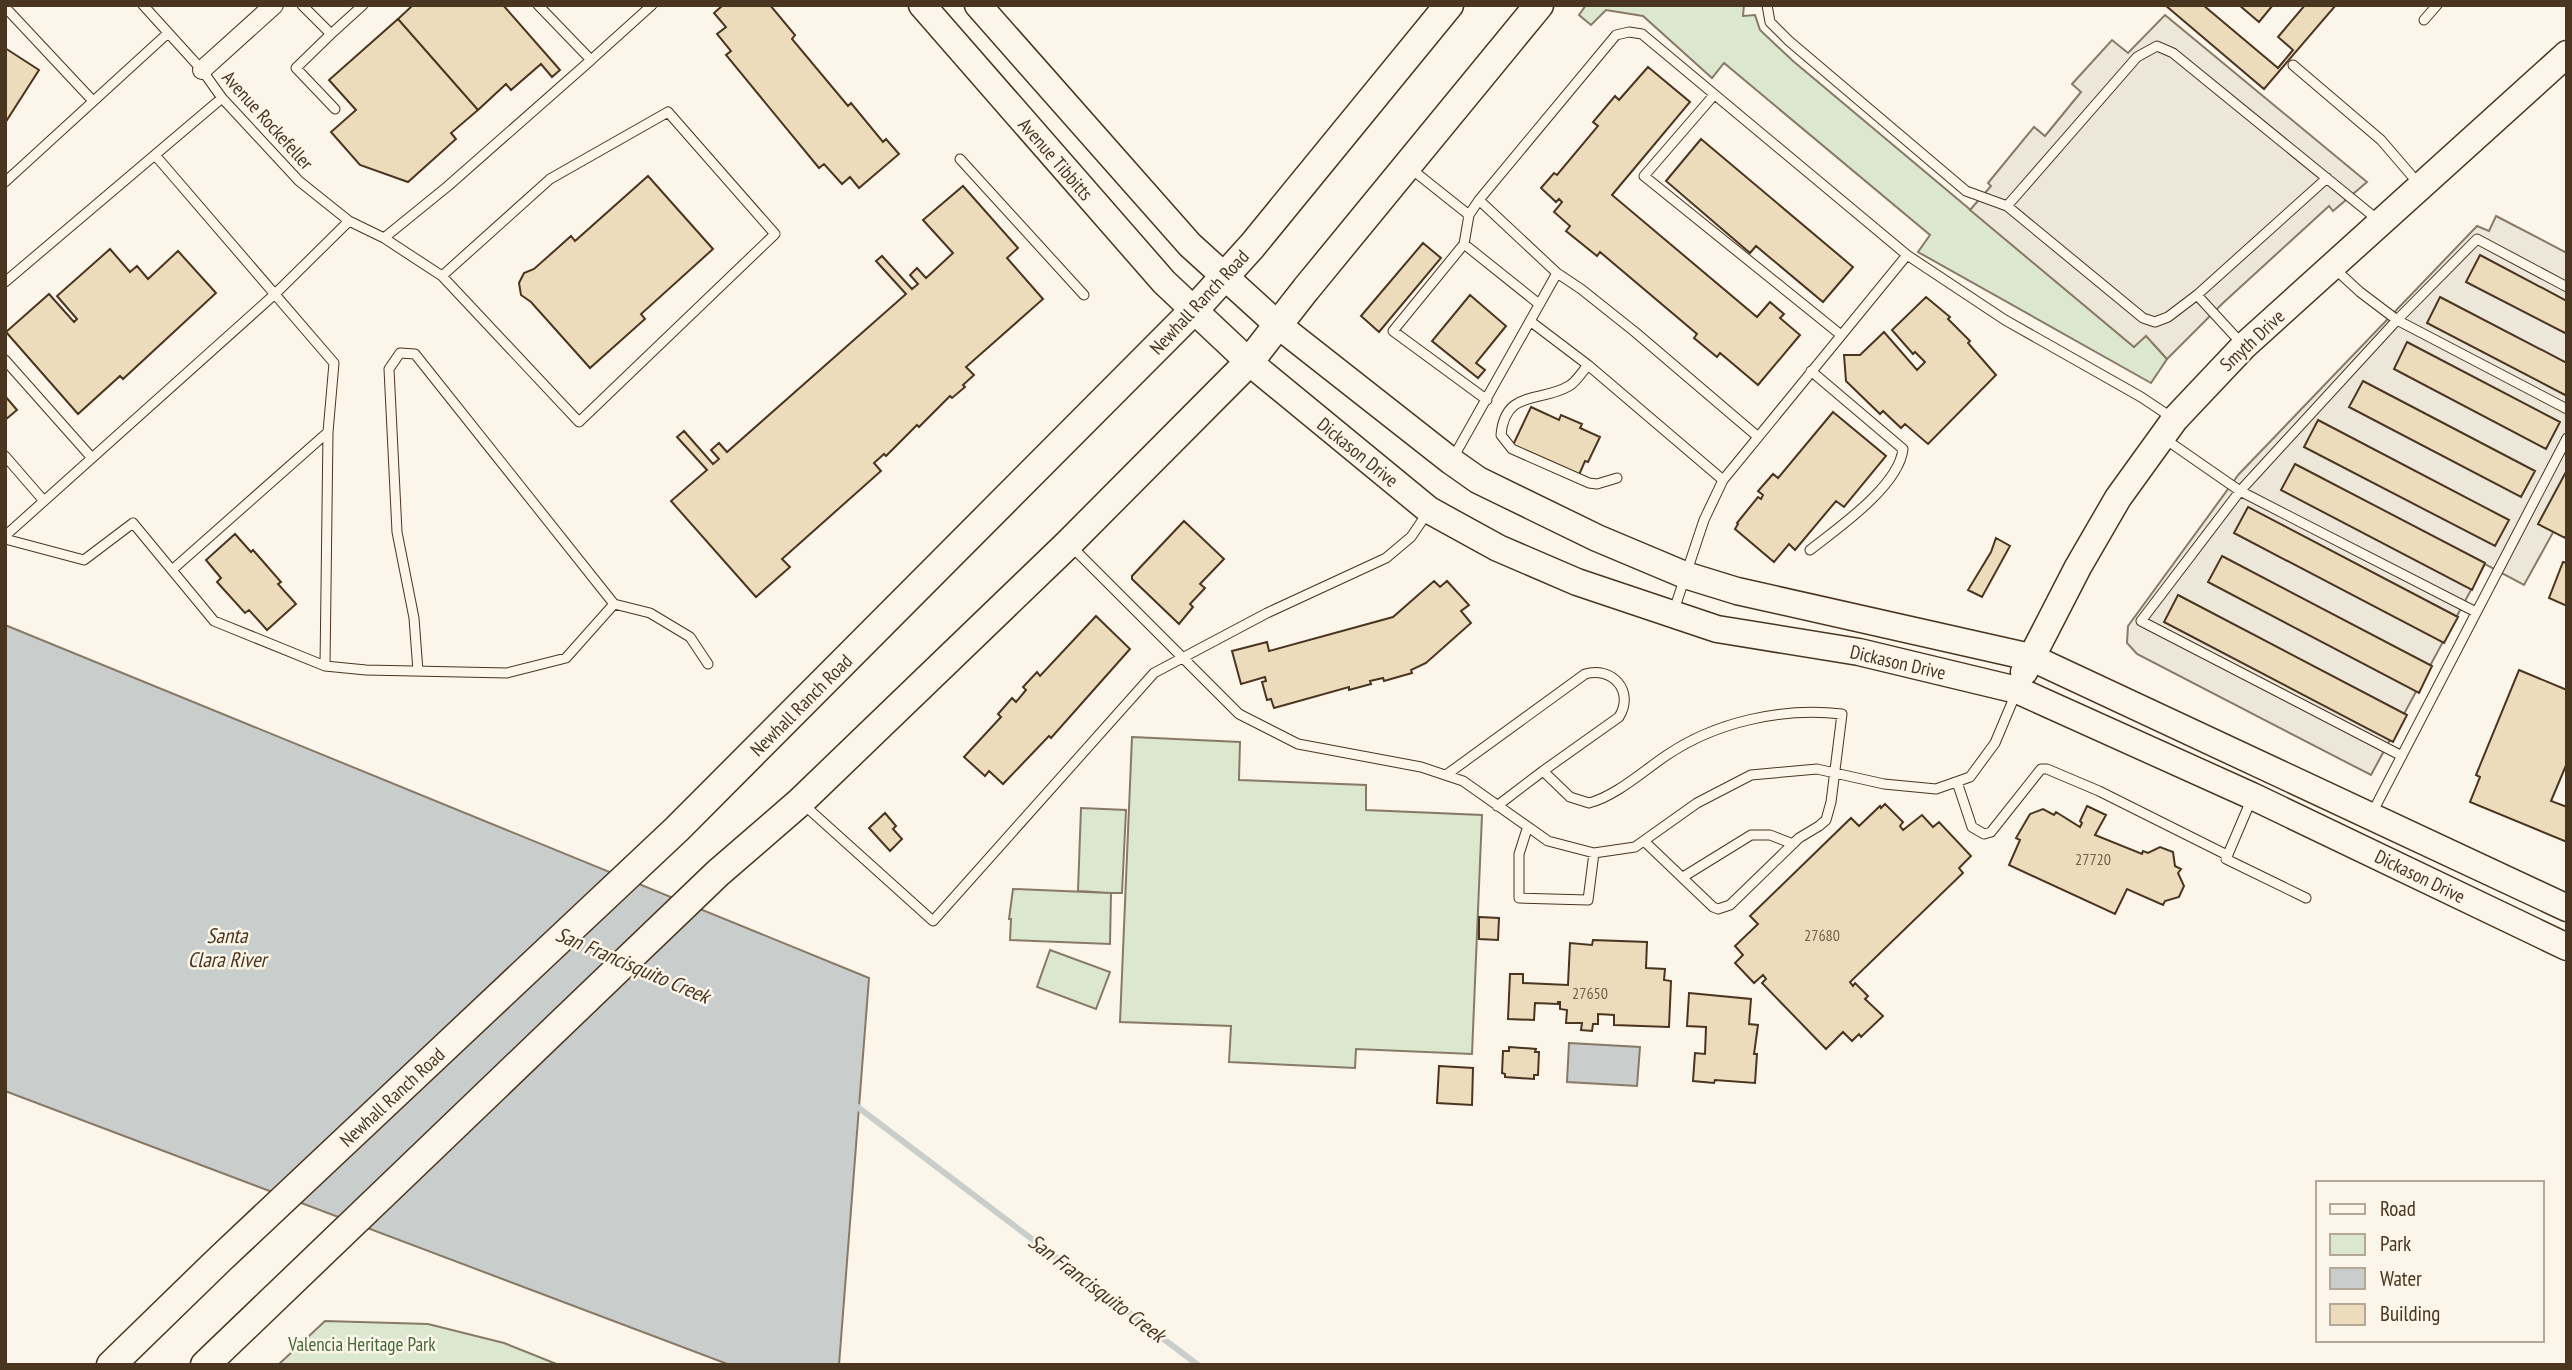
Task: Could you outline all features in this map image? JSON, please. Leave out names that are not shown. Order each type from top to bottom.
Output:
[{"type":"main road","name":"Newhall Ranch Road","points":[[111,1365],[677,829],[1194,310],[1252,246],[1450,5]]},
{"type":"main road","points":[[205,1365],[718,873],[800,802],[1069,544],[1249,362],[1539,5]]},
{"type":"street","points":[[202,71],[274,5]]},
{"type":"street","name":"Avenue Tibbitts","points":[[922,5],[1164,282],[1249,362]]},
{"type":"street","points":[[978,5],[1190,245],[1224,276]]},
{"type":"street","name":"Smyth Drive","points":[[2017,690],[2030,657],[2078,567],[2118,498],[2168,428],[2244,346],[2567,54]]},
{"type":"street","name":"Dickason Drive","points":[[1224,276],[1278,325],[1451,461],[1478,480],[1585,533],[1685,575],[1737,591],[2030,657],[2567,908]]},
{"type":"street","name":"Dickason Drive","points":[[1249,362],[1429,510],[1498,548],[1577,582],[1717,629],[1859,652],[2017,690],[2252,796],[2567,947]]},
{"type":"lane","name":"Avenue Rockefeller","points":[[143,5],[202,71],[222,98],[299,181],[349,221],[384,238],[442,276],[579,422],[775,234],[668,112],[550,179],[442,276]]},
{"type":"lane","points":[[302,5],[331,34]]},
{"type":"lane","points":[[335,108],[296,68],[363,5]]},
{"type":"lane","points":[[538,5],[591,60]]},
{"type":"lane","points":[[384,238],[448,186],[652,5]]},
{"type":"lane","points":[[1767,5],[1770,22],[1789,41],[1966,191],[2007,206],[2143,318],[2155,322],[2168,317],[2197,295],[2327,178]]},
{"type":"lane","points":[[2424,20],[2438,5]]},
{"type":"lane","points":[[5,7],[93,101]]},
{"type":"lane","points":[[1487,400],[1393,331],[1464,244],[1469,215],[1479,200],[1616,35],[1629,32],[1642,34],[1907,255],[2005,320],[2142,398],[2168,428],[2240,491],[2476,612]]},
{"type":"lane","points":[[5,181],[167,33]]},
{"type":"lane","points":[[2007,206],[2137,57],[2157,46],[2174,53],[2382,223]]},
{"type":"lane","points":[[2293,65],[2381,140],[2421,187]]},
{"type":"lane","points":[[1714,95],[1644,176],[1841,335]]},
{"type":"lane","points":[[5,282],[222,98]]},
{"type":"lane","points":[[155,155],[334,363],[328,432],[326,666]]},
{"type":"lane","points":[[960,159],[1084,295]]},
{"type":"lane","points":[[1407,166],[1469,215]]},
{"type":"lane","points":[[1479,200],[1557,273],[1635,332],[1757,436]]},
{"type":"lane","points":[[5,537],[275,294],[349,221]]},
{"type":"lane","points":[[2402,755],[2141,621],[2240,491],[2396,320],[2477,239],[2567,287]]},
{"type":"lane","points":[[1464,244],[1539,304]]},
{"type":"lane","points":[[1672,615],[1711,502],[1723,480],[1907,255]]},
{"type":"lane","points":[[2333,266],[2360,292],[2396,320],[2567,409]]},
{"type":"lane","points":[[1451,461],[1557,273]]},
{"type":"lane","points":[[2197,295],[2244,346]]},
{"type":"lane","points":[[1530,321],[1588,365],[1723,480]]},
{"type":"lane","points":[[418,671],[414,618],[397,531],[389,369],[400,353],[415,354],[614,604],[650,613],[690,637],[708,664]]},
{"type":"lane","points":[[5,360],[92,458]]},
{"type":"lane","points":[[1588,365],[1570,386],[1521,401],[1511,407],[1502,424],[1501,435],[1512,449],[1589,483],[1597,484],[1617,478]]},
{"type":"lane","points":[[1810,550],[1866,506],[1902,463],[1903,449],[1811,371]]},
{"type":"lane","points":[[172,570],[328,432]]},
{"type":"lane","points":[[2370,816],[2567,438]]},
{"type":"lane","points":[[5,456],[44,500]]},
{"type":"lane","points":[[800,802],[933,921],[1154,673],[1267,613],[1386,558],[1412,537],[1429,510]]},
{"type":"lane","points":[[5,537],[83,560],[133,523],[214,621],[326,666],[366,670],[507,673],[566,658],[614,604]]},
{"type":"lane","points":[[1069,544],[1239,714],[1298,744],[1420,767],[1463,781],[1527,829],[1548,841],[1594,853],[1635,847],[1697,803],[1751,775],[1817,769],[1884,784],[1936,789],[1970,777],[1995,743],[2017,690]]},
{"type":"lane","points":[[1446,775],[1585,674],[1595,671],[1606,673],[1618,683],[1626,696],[1625,707],[1619,717],[1497,806]]},
{"type":"lane","points":[[1543,771],[1570,797],[1589,803],[1598,801],[1678,748],[1718,729],[1754,718],[1806,712],[1842,714],[1832,802],[1826,820],[1793,844],[1725,908],[1713,907],[1644,841]]},
{"type":"lane","points":[[1957,782],[1972,827],[1978,833],[1991,832],[2041,769],[2047,769],[2099,791],[2227,855]]},
{"type":"lane","points":[[2252,796],[2227,855],[2228,861],[2306,898]]},
{"type":"lane","points":[[1527,829],[1519,854],[1519,898],[1588,900],[1594,853]]},
{"type":"lane","points":[[1683,877],[1751,835],[1770,835],[1793,844]]},
{"type":"green space","points":[[1586,5],[1744,5],[1743,16],[1755,15],[1760,30],[1793,61],[2134,347],[2146,335],[2167,359],[2151,383],[1918,252],[1930,235],[1724,63],[1712,78],[1643,16],[1606,10],[1591,25],[1579,15]]},
{"type":"green space","points":[[1132,737],[1240,742],[1239,780],[1366,785],[1366,810],[1482,815],[1472,1054],[1356,1049],[1355,1068],[1229,1062],[1231,1026],[1120,1022]]},
{"type":"green space","points":[[1081,808],[1126,810],[1122,893],[1111,893],[1110,944],[1010,940],[1009,919],[1013,889],[1110,893],[1078,891]]},
{"type":"green space","points":[[1050,950],[1110,972],[1096,1009],[1037,987]]},
{"type":"green space","name":"Valencia Heritage Park","points":[[325,1321],[428,1324],[504,1343],[559,1365],[278,1365]]},
{"type":"shaded area","points":[[2165,15],[2367,182],[2333,211],[2329,206],[2223,303],[2167,359],[2146,336],[2134,347],[1970,210],[1991,186],[1988,183],[2034,127],[2045,136],[2081,92],[2072,84],[2112,40],[2128,53]]},
{"type":"shaded area","points":[[2496,216],[2567,253],[2567,507],[2524,585],[2485,564],[2371,775],[2137,654],[2127,643],[2128,626],[2239,474],[2477,226],[2489,231]]},
{"type":"water","name":"Santa Clara River","points":[[5,625],[869,978],[839,1365],[730,1365],[5,1091]]},
{"type":"water","points":[[1569,1043],[1640,1047],[1637,1086],[1567,1082]]},
{"type":"building","points":[[413,5],[503,5],[560,70],[552,77],[541,64],[511,90],[506,84],[478,110],[398,19]]},
{"type":"building","points":[[723,5],[770,5],[795,35],[792,39],[848,106],[851,103],[883,142],[886,139],[899,154],[859,188],[850,177],[842,184],[824,164],[819,168],[726,55],[731,51],[717,34],[726,27],[714,13]]},
{"type":"building","points":[[2165,5],[2203,5],[2278,68],[2293,50],[2278,37],[2305,5],[2336,5],[2264,89]]},
{"type":"building","points":[[2239,5],[2273,5],[2259,22]]},
{"type":"building","points":[[398,19],[478,110],[451,133],[456,139],[408,182],[360,165],[331,132],[356,110],[329,80]]},
{"type":"building","points":[[5,48],[39,70],[5,123]]},
{"type":"building","points":[[1648,67],[1690,102],[1612,195],[1757,317],[1770,302],[1784,314],[1780,318],[1800,335],[1758,385],[1720,353],[1717,357],[1694,338],[1697,334],[1600,252],[1597,256],[1566,231],[1570,226],[1554,212],[1562,202],[1559,199],[1556,202],[1541,188],[1554,173],[1557,175],[1598,126],[1593,122],[1615,96],[1619,100]]},
{"type":"building","points":[[1701,139],[1853,267],[1823,302],[1756,246],[1750,253],[1666,181]]},
{"type":"building","points":[[648,176],[713,249],[641,314],[645,319],[590,368],[531,302],[521,295],[519,283],[524,273],[534,269],[571,236],[575,241]]},
{"type":"building","points":[[963,186],[1018,248],[1007,258],[1043,299],[966,367],[974,375],[963,385],[965,387],[952,398],[950,396],[919,427],[917,425],[886,456],[884,454],[874,463],[881,471],[782,559],[790,567],[756,597],[671,501],[707,470],[677,437],[684,431],[713,464],[719,459],[711,450],[719,443],[727,452],[906,294],[876,261],[882,256],[912,289],[918,284],[910,275],[917,268],[926,278],[953,253],[923,220]]},
{"type":"building","points":[[1423,243],[1441,258],[1379,332],[1361,316]]},
{"type":"building","points":[[110,249],[130,272],[137,266],[148,279],[178,251],[216,293],[123,379],[120,376],[78,414],[6,332],[49,294],[74,322],[77,319],[57,296]]},
{"type":"building","points":[[2480,255],[2567,301],[2567,334],[2466,282]]},
{"type":"building","points":[[1470,295],[1506,326],[1476,363],[1485,370],[1478,378],[1432,341]]},
{"type":"building","points":[[1926,297],[1950,317],[1948,319],[1970,341],[1968,343],[1996,375],[1928,444],[1905,424],[1901,428],[1883,411],[1880,414],[1846,381],[1844,355],[1860,355],[1884,332],[1917,370],[1925,362],[1915,352],[1913,354],[1892,330]]},
{"type":"building","points":[[2440,297],[2567,363],[2567,396],[2427,323]]},
{"type":"building","points":[[2407,342],[2560,422],[2546,449],[2394,369]]},
{"type":"building","points":[[2363,381],[2535,471],[2521,497],[2349,407]]},
{"type":"building","points":[[5,396],[17,410],[5,420]]},
{"type":"building","points":[[1531,407],[1559,420],[1561,415],[1582,424],[1580,428],[1600,437],[1579,475],[1513,445]]},
{"type":"building","points":[[1833,412],[1886,456],[1844,507],[1836,501],[1795,550],[1789,544],[1774,562],[1735,529],[1737,523],[1758,497],[1761,499],[1763,495],[1758,491],[1773,474],[1778,478]]},
{"type":"building","points":[[2318,420],[2509,520],[2495,546],[2304,447]]},
{"type":"building","points":[[2295,464],[2485,563],[2472,590],[2281,490]]},
{"type":"building","points":[[2567,470],[2567,534],[2565,538],[2538,524]]},
{"type":"building","points":[[2248,507],[2458,617],[2444,643],[2234,533]]},
{"type":"building","points":[[1184,521],[1224,559],[1200,584],[1205,588],[1190,604],[1193,607],[1179,624],[1132,576]]},
{"type":"building","points":[[235,534],[281,582],[278,584],[296,604],[267,630],[249,610],[245,613],[217,582],[221,578],[206,560]]},
{"type":"building","points":[[1996,538],[2010,546],[1982,597],[1968,590],[1991,552]]},
{"type":"building","points":[[2222,556],[2432,666],[2419,693],[2208,582]]},
{"type":"building","points":[[2563,562],[2567,563],[2567,606],[2549,598]]},
{"type":"building","points":[[1434,581],[1440,587],[1447,581],[1469,605],[1461,611],[1471,623],[1426,663],[1411,670],[1412,673],[1384,681],[1383,678],[1370,681],[1371,684],[1349,690],[1349,687],[1274,708],[1271,699],[1267,700],[1262,682],[1266,681],[1265,677],[1241,684],[1232,651],[1267,642],[1269,651],[1393,617]]},
{"type":"building","points":[[2178,595],[2407,715],[2393,742],[2164,622]]},
{"type":"building","points":[[1096,616],[1130,649],[1051,738],[1049,736],[1003,784],[989,771],[985,776],[964,757],[1001,717],[998,714],[1012,698],[1016,702],[1026,690],[1023,687],[1037,672],[1040,676]]},
{"type":"building","points":[[2519,670],[2567,690],[2567,763],[2551,801],[2567,807],[2567,842],[2470,802],[2480,777],[2476,775]]},
{"type":"building","points":[[1885,804],[1903,822],[1900,826],[1903,830],[1922,815],[1933,827],[1939,822],[1971,856],[1959,868],[1963,873],[1850,982],[1853,986],[1855,983],[1868,996],[1865,999],[1883,1016],[1861,1037],[1859,1034],[1852,1041],[1843,1032],[1826,1049],[1762,983],[1766,979],[1763,975],[1754,983],[1735,963],[1743,955],[1735,946],[1758,924],[1750,916],[1851,818],[1859,826]]},
{"type":"building","points":[[2087,806],[2106,815],[2095,835],[2142,854],[2143,851],[2148,853],[2160,847],[2173,852],[2175,866],[2181,869],[2178,873],[2184,886],[2179,897],[2165,901],[2163,905],[2127,889],[2115,914],[2009,865],[2020,840],[2016,838],[2030,814],[2043,809],[2054,815],[2056,812],[2080,827]]},
{"type":"building","points":[[885,813],[902,839],[890,851],[869,828]]},
{"type":"building","points":[[1479,917],[1499,918],[1498,940],[1479,939]]},
{"type":"building","points":[[1593,940],[1647,942],[1646,968],[1665,969],[1664,980],[1671,981],[1669,1027],[1614,1025],[1614,1015],[1598,1014],[1598,1024],[1593,1024],[1592,1031],[1581,1030],[1582,1023],[1566,1023],[1567,1010],[1560,1009],[1560,1002],[1535,1003],[1534,1020],[1508,1019],[1510,974],[1523,974],[1523,983],[1568,985],[1570,943],[1592,945]]},
{"type":"building","points":[[1689,993],[1751,999],[1749,1024],[1758,1025],[1754,1054],[1757,1054],[1755,1083],[1693,1081],[1695,1053],[1705,1054],[1706,1027],[1687,1026]]},
{"type":"building","points":[[1509,1047],[1536,1049],[1535,1052],[1539,1052],[1538,1075],[1534,1075],[1534,1079],[1505,1077],[1502,1073],[1503,1051],[1509,1051]]},
{"type":"building","points":[[1439,1066],[1473,1068],[1472,1105],[1437,1103]]},
{"type":"waterway","name":"San Francisquito Creek","points":[[855,1105],[1198,1365]]}]
